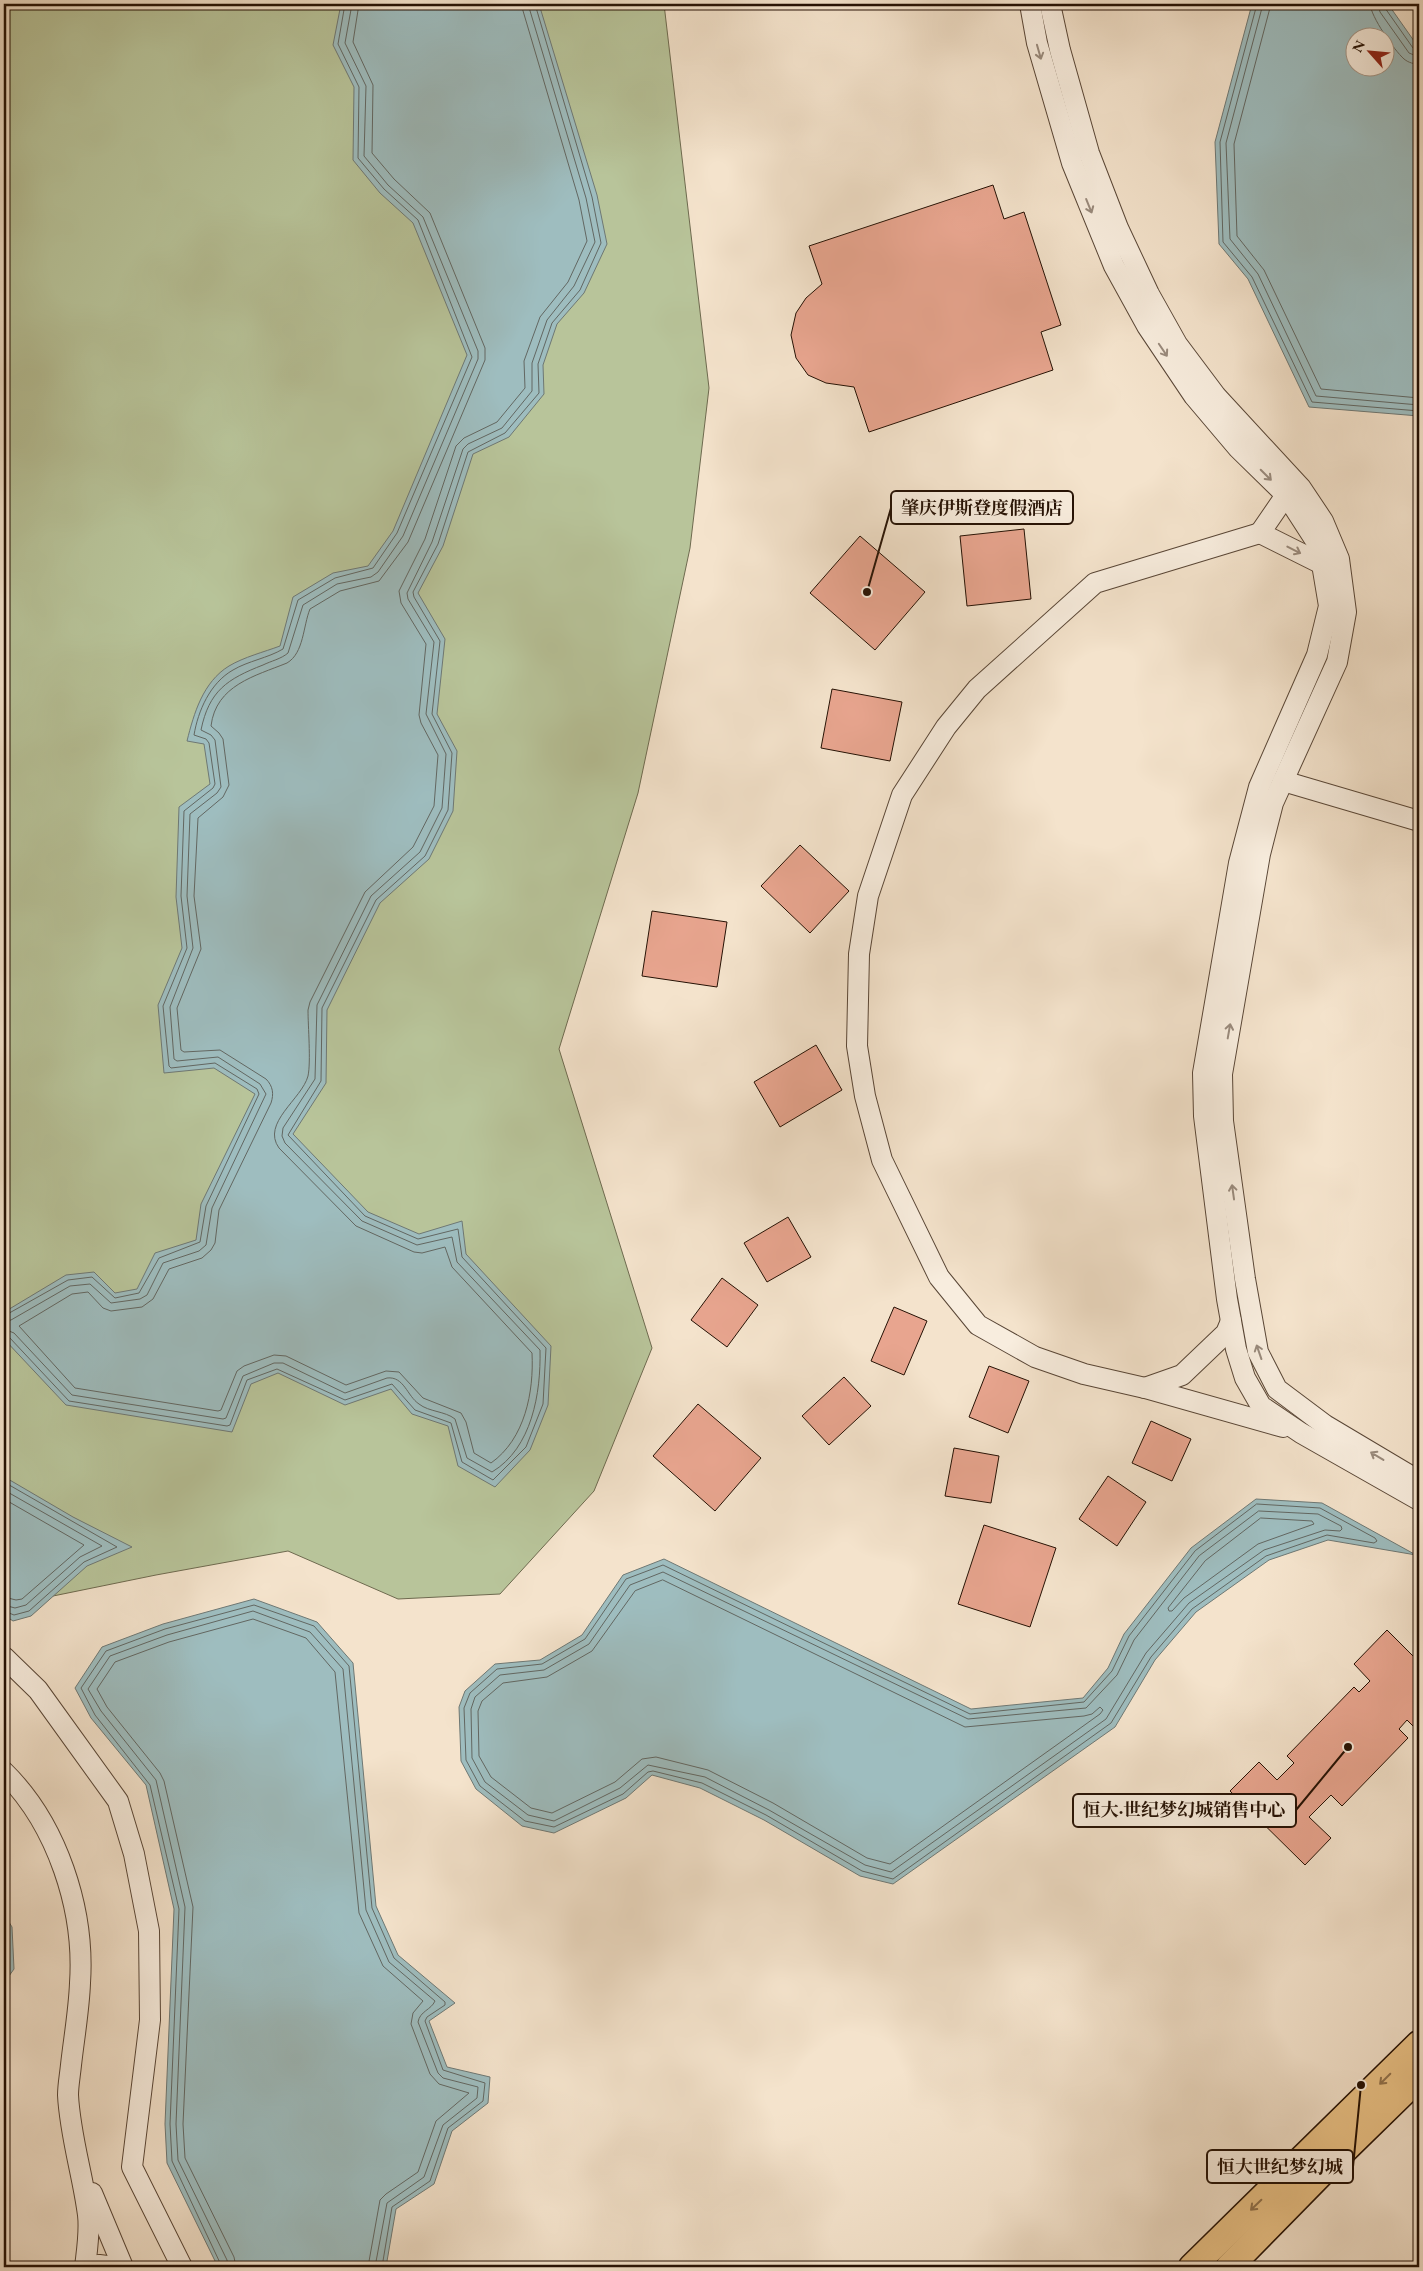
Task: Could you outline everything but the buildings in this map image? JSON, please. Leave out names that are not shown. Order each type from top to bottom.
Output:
[{"type":"main road","points":[[1192,2267],[1419,2044]]},
{"type":"main road","points":[[1229,2267],[1419,2077]]},
{"type":"street","points":[[1030,4],[1037,43],[1072,163],[1114,266],[1147,326],[1194,396],[1238,448],[1286,495],[1318,546],[1329,606],[1317,655],[1259,787],[1239,863],[1204,1073],[1204,1116],[1231,1320],[1236,1349],[1245,1378],[1261,1406],[1301,1432],[1419,1500]]},
{"type":"street","points":[[1050,4],[1060,50],[1089,153],[1118,228],[1149,294],[1177,344],[1216,396],[1301,488],[1323,521],[1339,559],[1346,612],[1337,662],[1273,803],[1260,854],[1222,1074],[1224,1131],[1245,1279],[1258,1352],[1277,1389],[1325,1425],[1419,1481]]},
{"type":"street","points":[[1286,495],[1260,533],[1095,583],[978,689],[946,727],[902,795],[868,896],[859,954],[857,1046],[865,1096],[882,1160],[939,1277],[978,1325],[1035,1357],[1084,1374],[1145,1388],[1301,1432]]},
{"type":"street","points":[[1260,533],[1322,564]]},
{"type":"street","points":[[1283,781],[1419,821]]},
{"type":"street","points":[[1145,1388],[1182,1375],[1226,1333],[1231,1320]]},
{"type":"street","points":[[4,1657],[38,1690],[118,1800],[121,1809],[134,1854],[149,1931],[150,2020],[132,2167],[182,2267]]},
{"type":"street","points":[[4,1772],[17,1786],[49,1833],[68,1885],[80,1936],[80,1982],[68,2094],[74,2145],[88,2215],[86,2267],[99,2264],[116,2267]]},
{"type":"street","points":[[74,2145],[123,2267]]},
{"type":"green space","points":[[4,4],[664,4],[709,388],[690,548],[638,793],[559,1049],[652,1348],[594,1491],[500,1594],[398,1599],[288,1551],[156,1575],[4,1606]]},
{"type":"water","points":[[341,4],[539,4],[597,195],[607,244],[584,293],[557,324],[543,365],[544,394],[509,437],[473,454],[443,546],[418,593],[445,639],[437,714],[457,751],[453,811],[429,859],[380,903],[327,1010],[326,1083],[293,1134],[368,1212],[419,1234],[462,1221],[466,1254],[551,1346],[548,1405],[530,1450],[495,1487],[458,1466],[448,1426],[412,1414],[391,1389],[345,1405],[278,1373],[251,1384],[232,1432],[66,1405],[4,1339],[6,1311],[66,1275],[94,1272],[115,1293],[137,1289],[155,1253],[196,1240],[201,1204],[255,1094],[214,1068],[164,1073],[158,1005],[182,948],[176,897],[179,807],[210,784],[204,744],[187,741],[193,720],[206,689],[220,673],[241,660],[280,646],[293,597],[333,573],[368,566],[393,531],[467,355],[413,223],[380,193],[353,160],[354,87],[333,45]]},
{"type":"water","points":[[1252,4],[1388,4],[1419,48],[1419,416],[1309,407],[1248,279],[1219,244],[1215,142]]},
{"type":"water","points":[[4,1474],[8,1479],[73,1517],[132,1547],[87,1566],[31,1616],[13,1621],[4,1615]]},
{"type":"water","points":[[1256,1499],[1322,1503],[1416,1555],[1328,1540],[1269,1560],[1196,1612],[1155,1660],[1115,1727],[893,1884],[860,1876],[764,1820],[700,1788],[652,1775],[626,1798],[554,1833],[522,1826],[476,1789],[461,1761],[459,1707],[465,1691],[495,1664],[540,1660],[582,1635],[623,1575],[664,1559],[971,1709],[1083,1698],[1108,1668],[1124,1634],[1191,1548]]},
{"type":"water","points":[[254,1599],[317,1622],[353,1663],[376,1906],[398,1955],[455,2003],[429,2021],[447,2067],[490,2077],[488,2103],[452,2131],[434,2184],[396,2209],[386,2267],[218,2267],[167,2163],[165,2124],[174,1909],[146,1785],[91,1718],[75,1688],[102,1647],[163,1624]]},
{"type":"water","points":[[4,1914],[12,1927],[14,1969],[4,1983]]},
{"type":"place","name":"肇庆伊斯登度假酒店","points":[[867,592]]},
{"type":"place","name":"恒大·世纪梦幻城销售中心","points":[[1348,1747]]},
{"type":"place","name":"恒大世纪梦幻城","points":[[1361,2085]]}]
